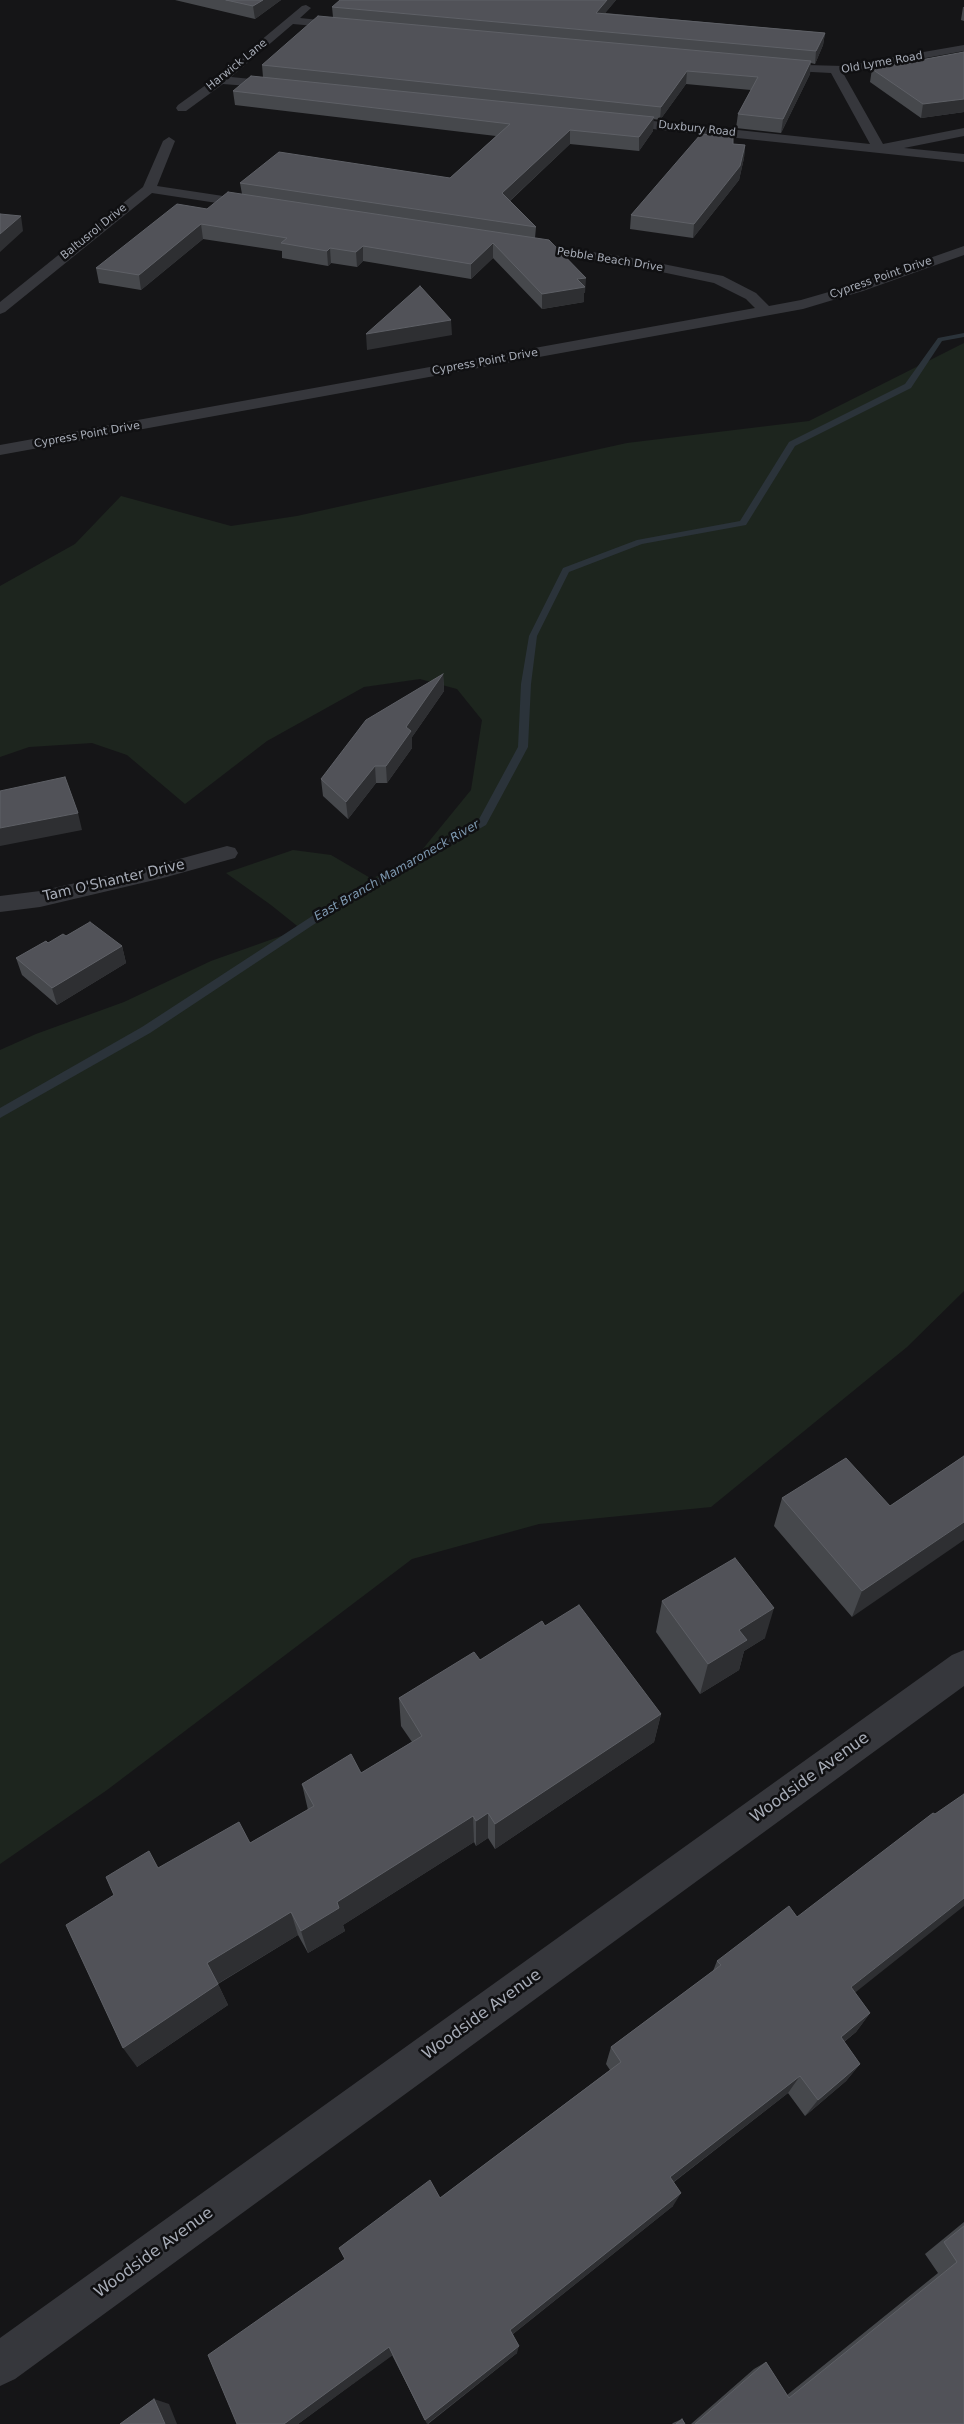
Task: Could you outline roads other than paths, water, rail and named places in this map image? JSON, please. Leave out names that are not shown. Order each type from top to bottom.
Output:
[{"type":"street","name":"Harwick Lane","points":[[182,108],[220,80],[307,7]]},
{"type":"street","points":[[292,21],[362,27]]},
{"type":"street","name":"Old Lyme Road","points":[[760,64],[836,71],[964,48]]},
{"type":"street","points":[[836,71],[879,149],[964,132]]},
{"type":"street","points":[[220,80],[298,88]]},
{"type":"street","name":"Duxbury Road","points":[[603,119],[964,158]]},
{"type":"street","name":"Baltusrol Drive","points":[[0,309],[149,189],[169,141]]},
{"type":"street","points":[[149,189],[267,207]]},
{"type":"street","name":"Pebble Beach Drive","points":[[513,244],[633,262],[718,279],[731,284],[751,296],[765,310]]},
{"type":"street","name":"Cypress Point Drive","points":[[0,450],[803,304],[858,288],[964,250]]},
{"type":"street","name":"Tam O'Shanter Drive","points":[[0,904],[40,899],[163,871],[227,852]]},
{"type":"street","name":"Woodside Avenue","points":[[0,2364],[964,1666]]},
{"type":"waterway","name":"East Branch Mamaroneck River","points":[[0,1114],[146,1030],[327,911],[482,823],[523,747],[526,684],[533,636],[566,570],[640,542],[743,523],[792,444],[908,386],[940,339],[964,335]]}]
